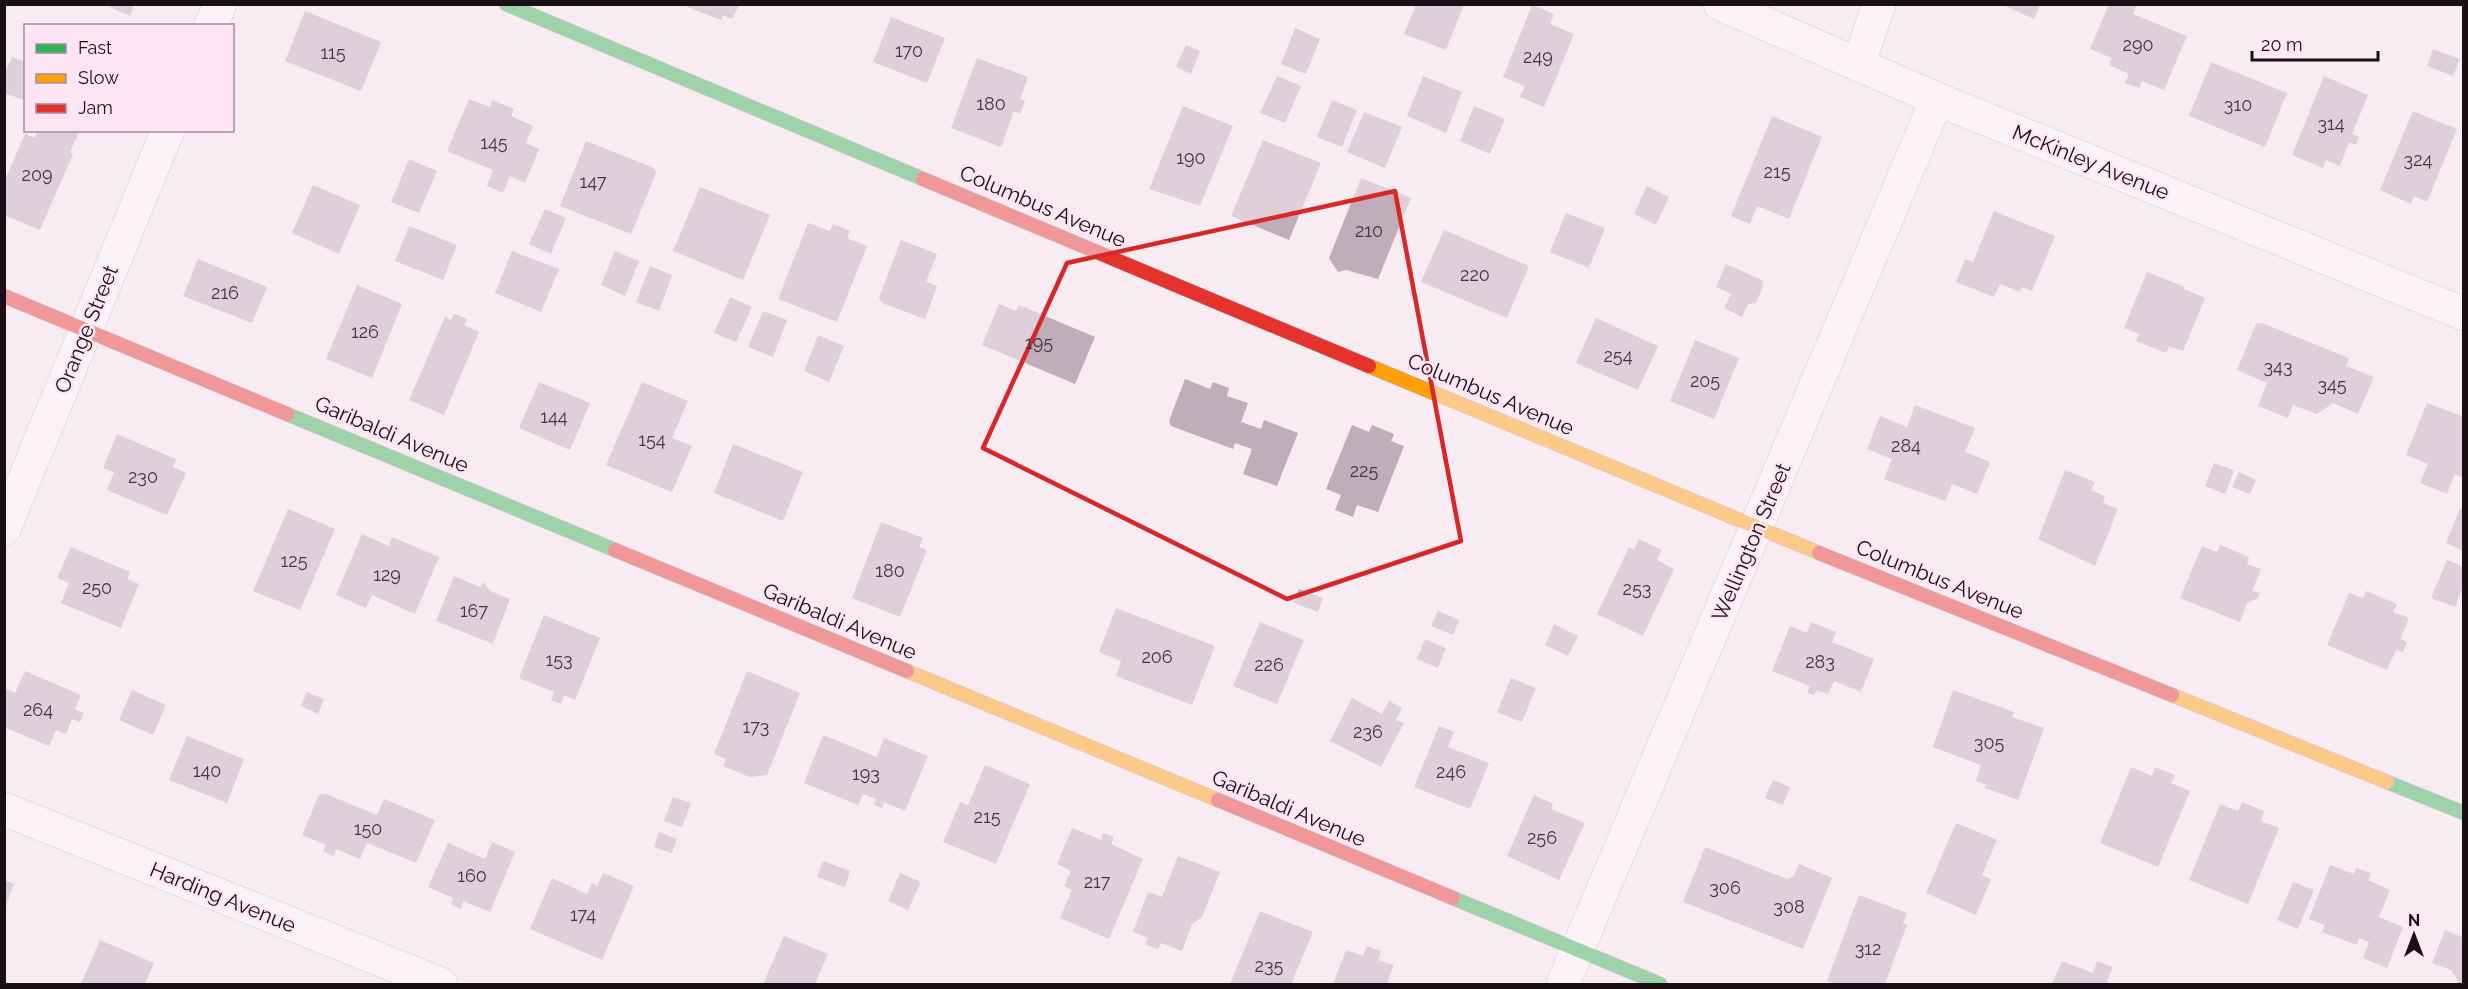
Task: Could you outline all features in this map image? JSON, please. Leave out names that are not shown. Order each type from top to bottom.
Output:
[{"type":"street","points":[[212,24],[220,4]]},
{"type":"street","name":"Columbus Avenue","points":[[506,4],[1757,528],[2463,813]]},
{"type":"street","name":"McKinley Avenue","points":[[1720,4],[1937,99],[2463,314]]},
{"type":"street","points":[[1859,63],[1879,4]]},
{"type":"street","name":"Wellington Street","points":[[1563,984],[1937,99]]},
{"type":"street","name":"Orange Street","points":[[4,528],[167,132]]},
{"type":"street","name":"Garibaldi Avenue","points":[[4,296],[1660,984]]},
{"type":"street","name":"Harding Avenue","points":[[4,809],[441,984]]},
{"type":"highlighted area","points":[[1395,191],[1461,541],[1287,599],[983,448],[1067,263]]},
{"type":"building","points":[[103,4],[134,4],[130,16]]},
{"type":"building","points":[[688,4],[740,4],[732,19],[723,15],[721,20],[687,7]]},
{"type":"building","points":[[1416,4],[1464,4],[1446,50],[1404,34]]},
{"type":"building","points":[[2001,4],[2040,4],[2034,19]]},
{"type":"building","points":[[2109,4],[2137,4],[2133,14],[2187,36],[2164,90],[2142,81],[2139,88],[2125,83],[2129,74],[2109,65],[2112,58],[2090,49]]},
{"type":"building","points":[[1532,5],[1554,14],[1550,24],[1574,34],[1544,107],[1520,97],[1525,86],[1503,77]]},
{"type":"building","points":[[305,11],[381,42],[361,91],[285,61]]},
{"type":"building","points":[[891,17],[945,38],[927,83],[873,62]]},
{"type":"building","points":[[1295,28],[1320,39],[1306,74],[1281,64]]},
{"type":"building","points":[[1186,45],[1200,51],[1191,74],[1176,67]]},
{"type":"building","points":[[2433,49],[2460,59],[2453,76],[2427,66]]},
{"type":"building","points":[[12,57],[24,61],[24,100],[4,93],[4,75]]},
{"type":"building","points":[[977,58],[1028,77],[1020,99],[1025,101],[1020,114],[1014,111],[1001,147],[951,128]]},
{"type":"building","points":[[2211,62],[2287,93],[2265,147],[2189,116]]},
{"type":"building","points":[[1277,76],[1301,86],[1285,123],[1260,113]]},
{"type":"building","points":[[1423,76],[1462,92],[1446,133],[1407,116]]},
{"type":"building","points":[[2324,76],[2368,95],[2352,134],[2359,137],[2356,145],[2349,142],[2340,166],[2326,160],[2323,168],[2292,155]]},
{"type":"building","points":[[469,99],[490,107],[492,100],[514,109],[511,116],[533,126],[526,143],[539,149],[525,183],[510,176],[503,193],[487,186],[493,170],[447,151]]},
{"type":"building","points":[[1332,100],[1357,110],[1342,147],[1317,137]]},
{"type":"building","points":[[1183,106],[1233,126],[1200,206],[1149,189]]},
{"type":"building","points":[[1474,106],[1505,119],[1490,154],[1460,141]]},
{"type":"building","points":[[2413,111],[2457,129],[2427,202],[2414,196],[2411,204],[2380,190]]},
{"type":"building","points":[[1364,112],[1402,127],[1385,168],[1347,152]]},
{"type":"building","points":[[1772,116],[1822,137],[1789,219],[1757,206],[1750,224],[1731,216]]},
{"type":"building","points":[[37,132],[79,132],[70,152],[73,154],[40,230],[4,215],[4,182],[25,134],[35,138]]},
{"type":"building","points":[[1263,140],[1321,163],[1289,240],[1231,216]]},
{"type":"building","points":[[586,141],[654,168],[656,173],[631,234],[560,206]]},
{"type":"building","points":[[409,159],[437,171],[419,213],[391,202]]},
{"type":"building","points":[[1361,178],[1411,198],[1378,279],[1346,270],[1338,272],[1329,258]]},
{"type":"building","points":[[313,185],[360,205],[339,254],[292,233]]},
{"type":"building","points":[[1647,186],[1669,197],[1656,225],[1634,214]]},
{"type":"building","points":[[700,187],[770,215],[743,280],[673,251]]},
{"type":"building","points":[[545,209],[566,218],[551,254],[529,244]]},
{"type":"building","points":[[1994,211],[2055,236],[2032,291],[2022,287],[2020,292],[2000,284],[1994,297],[1956,282],[1965,259],[1973,262]]},
{"type":"building","points":[[1566,213],[1605,228],[1589,268],[1550,252]]},
{"type":"building","points":[[808,223],[830,231],[833,224],[850,231],[847,238],[867,246],[837,322],[778,299]]},
{"type":"building","points":[[409,226],[457,245],[443,280],[395,261]]},
{"type":"building","points":[[1444,230],[1529,266],[1507,318],[1421,282]]},
{"type":"building","points":[[901,240],[937,254],[926,282],[937,286],[925,319],[882,303],[879,298]]},
{"type":"building","points":[[512,251],[559,269],[541,312],[495,293]]},
{"type":"building","points":[[615,251],[639,261],[625,296],[601,285]]},
{"type":"building","points":[[198,259],[267,287],[252,323],[183,296]]},
{"type":"building","points":[[1726,264],[1762,280],[1763,286],[1756,303],[1748,304],[1742,317],[1724,308],[1731,294],[1716,287]]},
{"type":"building","points":[[650,266],[672,275],[659,311],[636,302]]},
{"type":"building","points":[[2147,272],[2185,287],[2184,289],[2205,298],[2183,351],[2169,346],[2166,353],[2136,341],[2139,334],[2124,328]]},
{"type":"building","points":[[357,285],[402,304],[372,378],[326,359]]},
{"type":"building","points":[[730,297],[752,307],[736,342],[714,333]]},
{"type":"building","points":[[999,304],[1016,311],[1019,305],[1095,337],[1075,384],[982,345]]},
{"type":"building","points":[[763,311],[787,320],[773,357],[748,347]]},
{"type":"building","points":[[454,314],[467,319],[464,325],[479,332],[444,415],[409,400],[445,317],[451,320]]},
{"type":"building","points":[[1596,318],[1658,346],[1638,390],[1576,363]]},
{"type":"building","points":[[2262,323],[2349,358],[2346,366],[2374,377],[2358,414],[2333,403],[2317,414],[2293,405],[2288,418],[2258,406],[2267,383],[2237,370],[2256,324]]},
{"type":"building","points":[[818,335],[844,346],[829,382],[804,371]]},
{"type":"building","points":[[1695,340],[1739,358],[1714,419],[1670,401]]},
{"type":"building","points":[[1185,379],[1210,389],[1213,382],[1229,388],[1227,396],[1248,403],[1241,422],[1261,429],[1264,420],[1298,433],[1277,486],[1243,474],[1252,449],[1235,443],[1233,449],[1171,426],[1169,421]]},
{"type":"building","points":[[539,382],[590,403],[570,450],[519,428]]},
{"type":"building","points":[[642,382],[688,401],[672,438],[692,446],[672,492],[606,465]]},
{"type":"building","points":[[2427,403],[2464,417],[2464,478],[2455,474],[2447,494],[2420,483],[2428,464],[2406,455]]},
{"type":"building","points":[[1915,405],[1975,428],[1965,452],[1990,462],[1977,494],[1952,484],[1945,501],[1884,479],[1892,459],[1867,449],[1880,416],[1907,427]]},
{"type":"building","points":[[1352,425],[1369,432],[1372,425],[1394,434],[1391,441],[1404,446],[1378,512],[1357,505],[1353,517],[1335,510],[1341,495],[1326,489]]},
{"type":"building","points":[[117,434],[176,459],[173,467],[186,473],[167,515],[107,490],[114,472],[103,468]]},
{"type":"building","points":[[733,444],[803,472],[783,521],[714,493]]},
{"type":"building","points":[[2214,463],[2234,470],[2225,494],[2205,486]]},
{"type":"building","points":[[2065,470],[2095,482],[2091,490],[2105,496],[2103,503],[2118,509],[2095,566],[2038,539]]},
{"type":"building","points":[[2239,472],[2256,480],[2250,494],[2232,487]]},
{"type":"building","points":[[288,509],[335,529],[300,610],[253,591]]},
{"type":"building","points":[[2460,509],[2464,510],[2464,551],[2446,543]]},
{"type":"building","points":[[881,522],[923,538],[919,547],[927,550],[900,617],[852,598]]},
{"type":"building","points":[[362,534],[389,546],[392,537],[439,557],[415,614],[372,595],[366,608],[336,595]]},
{"type":"building","points":[[1639,539],[1662,550],[1657,560],[1674,569],[1643,636],[1597,614],[1629,547],[1634,550]]},
{"type":"building","points":[[2220,545],[2249,557],[2247,564],[2261,569],[2252,591],[2260,593],[2258,598],[2247,603],[2240,622],[2180,598],[2202,546],[2217,552]]},
{"type":"building","points":[[71,547],[130,572],[127,579],[139,584],[121,628],[61,603],[69,583],[57,578]]},
{"type":"building","points":[[2447,560],[2464,567],[2464,584],[2455,607],[2431,598]]},
{"type":"building","points":[[454,576],[480,587],[483,582],[490,591],[510,599],[493,644],[436,621]]},
{"type":"building","points":[[1299,589],[1323,598],[1318,612],[1294,603]]},
{"type":"building","points":[[2366,591],[2397,604],[2393,612],[2409,618],[2400,639],[2407,642],[2403,652],[2396,650],[2387,670],[2327,645],[2349,593],[2363,598]]},
{"type":"building","points":[[1116,608],[1215,646],[1192,705],[1116,676],[1121,661],[1099,652]]},
{"type":"building","points":[[1438,611],[1459,620],[1453,635],[1431,626]]},
{"type":"building","points":[[544,615],[600,638],[575,700],[564,695],[561,704],[551,700],[554,692],[519,678]]},
{"type":"building","points":[[1260,622],[1304,640],[1277,704],[1233,686]]},
{"type":"building","points":[[1811,622],[1836,632],[1832,642],[1874,659],[1861,692],[1834,681],[1828,694],[1816,690],[1814,695],[1807,693],[1810,686],[1772,671],[1790,626],[1807,633]]},
{"type":"building","points":[[1554,624],[1578,636],[1568,656],[1545,645]]},
{"type":"building","points":[[1425,639],[1446,648],[1438,668],[1417,659]]},
{"type":"building","points":[[25,671],[81,695],[75,709],[84,713],[80,722],[72,719],[66,734],[56,730],[49,746],[4,727],[4,695],[7,689],[15,693]]},
{"type":"building","points":[[747,671],[800,693],[767,775],[750,777],[723,766],[726,759],[714,754]]},
{"type":"building","points":[[1511,678],[1536,688],[1522,722],[1497,712]]},
{"type":"building","points":[[132,690],[166,705],[153,735],[119,720]]},
{"type":"building","points":[[1953,690],[2014,712],[2012,717],[2044,728],[2018,800],[1985,788],[1986,785],[1976,781],[1981,765],[1933,747]]},
{"type":"building","points":[[307,692],[324,699],[318,714],[301,706]]},
{"type":"building","points":[[1352,698],[1382,714],[1389,701],[1402,708],[1396,720],[1404,723],[1381,767],[1330,741]]},
{"type":"building","points":[[1439,726],[1454,732],[1448,747],[1489,763],[1470,809],[1414,787]]},
{"type":"building","points":[[823,735],[877,757],[884,738],[928,756],[905,811],[884,802],[882,808],[874,805],[876,799],[863,794],[858,805],[804,783]]},
{"type":"building","points":[[187,736],[244,759],[227,803],[169,780]]},
{"type":"building","points":[[985,765],[1030,784],[996,864],[943,842],[960,802],[968,805]]},
{"type":"building","points":[[2131,767],[2152,776],[2155,767],[2175,775],[2171,783],[2190,791],[2158,867],[2100,843]]},
{"type":"building","points":[[1773,780],[1790,787],[1783,805],[1765,798]]},
{"type":"building","points":[[326,794],[377,815],[384,799],[435,820],[416,863],[367,843],[360,859],[336,849],[334,856],[323,851],[326,845],[302,835],[319,795]]},
{"type":"building","points":[[1534,795],[1553,804],[1551,809],[1585,823],[1559,880],[1507,856]]},
{"type":"building","points":[[673,797],[691,803],[682,827],[664,821]]},
{"type":"building","points":[[2242,802],[2264,811],[2261,821],[2279,828],[2248,904],[2189,880],[2220,804],[2238,811]]},
{"type":"building","points":[[1956,823],[1997,840],[1982,875],[1991,879],[1976,915],[1926,893]]},
{"type":"building","points":[[1072,828],[1101,840],[1103,833],[1114,837],[1111,844],[1143,859],[1109,939],[1060,918],[1072,890],[1064,886],[1071,871],[1057,864]]},
{"type":"building","points":[[659,832],[677,839],[672,853],[654,847]]},
{"type":"building","points":[[492,842],[515,852],[490,912],[463,901],[461,909],[451,904],[453,898],[428,887],[448,843],[485,859]]},
{"type":"building","points":[[1705,847],[1787,879],[1794,876],[1799,864],[1832,878],[1803,949],[1683,902]]},
{"type":"building","points":[[1178,856],[1220,872],[1202,917],[1192,924],[1182,951],[1161,943],[1158,949],[1145,944],[1148,938],[1133,932],[1148,892],[1162,897]]},
{"type":"building","points":[[823,861],[850,871],[845,887],[817,877]]},
{"type":"building","points":[[2330,865],[2354,874],[2356,868],[2371,873],[2368,880],[2390,890],[2379,917],[2403,927],[2387,968],[2363,958],[2369,942],[2359,938],[2357,945],[2322,932],[2325,925],[2309,919]]},
{"type":"building","points":[[603,873],[634,886],[602,960],[530,929],[552,878],[587,894],[592,883],[597,886]]},
{"type":"building","points":[[900,873],[921,882],[908,910],[888,901]]},
{"type":"building","points":[[4,880],[14,884],[5,908],[4,908]]},
{"type":"building","points":[[2293,882],[2314,890],[2298,929],[2277,920]]},
{"type":"building","points":[[1859,895],[1907,913],[1903,924],[1907,925],[1885,984],[1836,984],[1827,981]]},
{"type":"building","points":[[1260,911],[1313,932],[1291,984],[1230,984]]},
{"type":"building","points":[[2445,930],[2464,938],[2464,984],[2456,984],[2458,980],[2451,970],[2432,963]]},
{"type":"building","points":[[784,936],[828,954],[815,984],[763,984]]},
{"type":"building","points":[[100,940],[154,963],[145,984],[81,984]]},
{"type":"building","points":[[1367,946],[1381,951],[1378,960],[1394,965],[1387,984],[1333,984],[1346,950],[1363,956]]},
{"type":"building","points":[[2062,961],[2093,973],[2097,961],[2113,967],[2106,984],[2052,984]]},
{"type":"traffic: fast","points":[[506,4],[923,179]]},
{"type":"traffic: fast","points":[[287,414],[615,550]]},
{"type":"traffic: fast","points":[[2387,782],[2464,813]]},
{"type":"traffic: fast","points":[[1453,898],[1660,984]]},
{"type":"traffic: slow","points":[[1369,366],[1819,553]]},
{"type":"traffic: slow","points":[[907,671],[1218,800]]},
{"type":"traffic: slow","points":[[2172,695],[2387,782]]},
{"type":"traffic: jam","points":[[923,179],[1369,366]]},
{"type":"traffic: jam","points":[[4,296],[287,414]]},
{"type":"traffic: jam","points":[[615,550],[907,671]]},
{"type":"traffic: jam","points":[[1819,553],[2172,695]]},
{"type":"traffic: jam","points":[[1218,800],[1453,898]]}]
